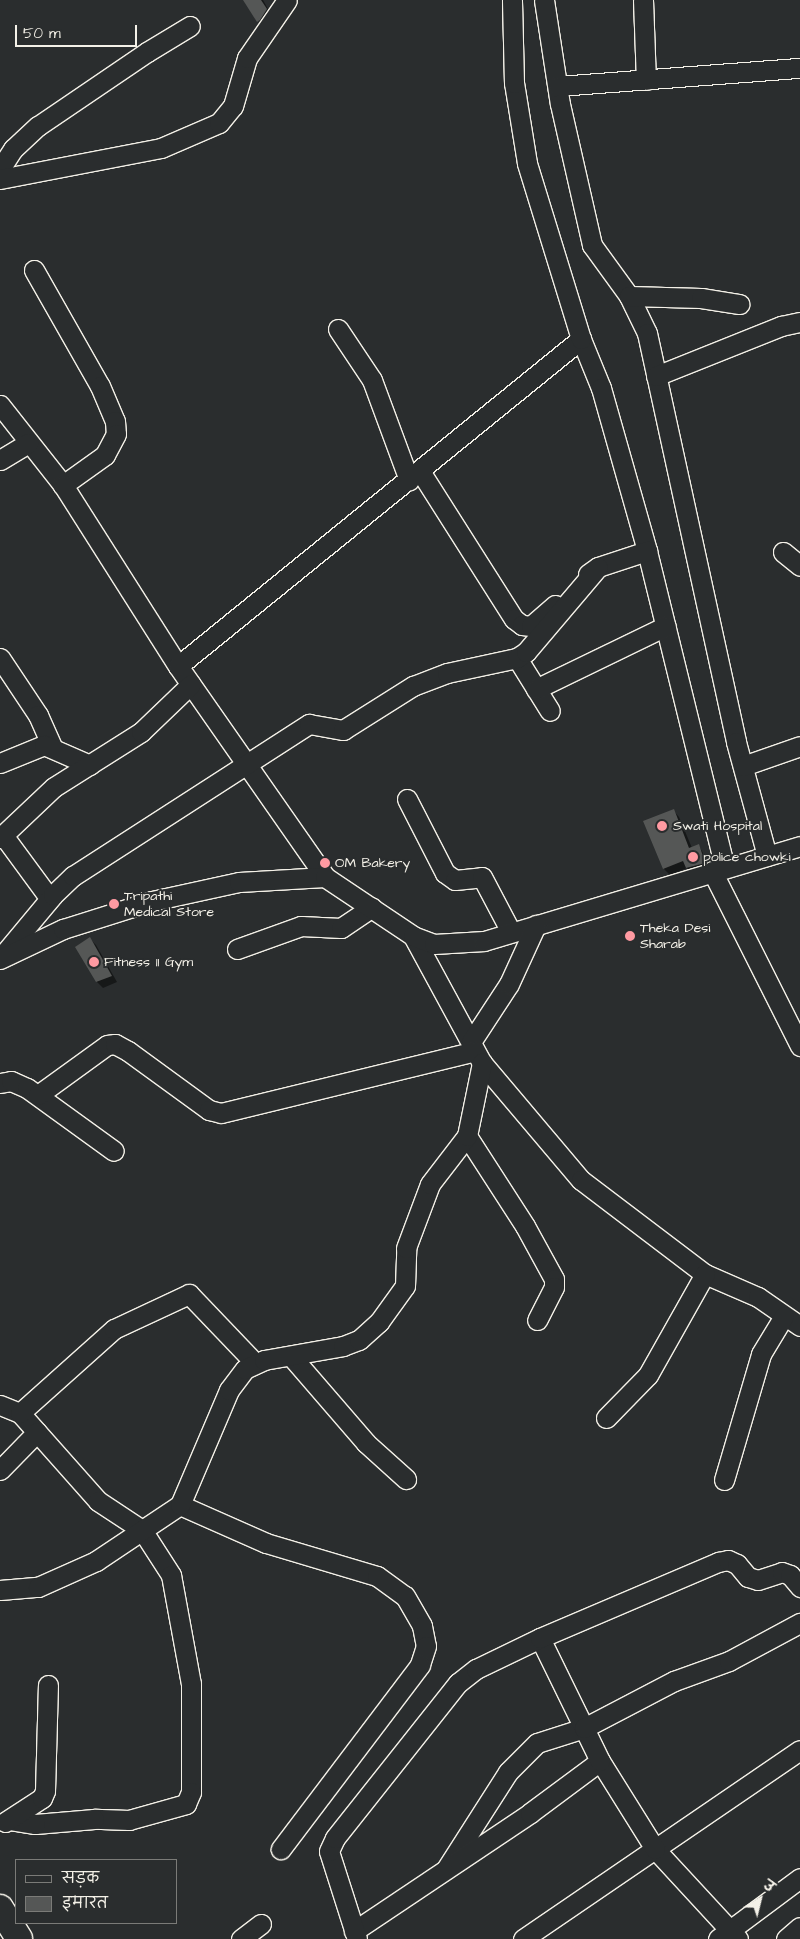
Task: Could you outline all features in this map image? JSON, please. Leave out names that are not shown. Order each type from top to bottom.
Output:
[{"type":"main road","points":[[0,1908],[20,1939]]},
{"type":"street","points":[[0,179],[161,148],[218,123],[233,106],[246,58],[287,0]]},
{"type":"street","points":[[512,0],[514,83],[527,163],[581,339],[601,388],[647,551],[666,626],[718,869],[792,1011],[800,1046]]},
{"type":"street","points":[[544,0],[558,86],[592,245],[629,296],[646,333],[743,766],[767,856]]},
{"type":"street","points":[[643,0],[646,80]]},
{"type":"street","points":[[0,170],[13,149],[38,126],[146,52],[190,26]]},
{"type":"street","points":[[558,86],[800,68]]},
{"type":"street","points":[[34,270],[100,386],[115,421],[116,434],[105,455],[63,485]]},
{"type":"street","points":[[629,296],[701,298],[740,304]]},
{"type":"street","points":[[656,376],[781,326],[800,322]]},
{"type":"street","points":[[338,329],[372,380],[414,475],[507,610],[522,625],[538,621],[598,567],[647,551]]},
{"type":"street","points":[[178,666],[581,339]]},
{"type":"street","points":[[0,405],[28,443],[63,485],[178,666],[325,877],[413,936],[434,944],[484,941],[718,869],[800,846]]},
{"type":"street","points":[[0,460],[28,443]]},
{"type":"street","points":[[782,552],[800,566]]},
{"type":"street","points":[[0,959],[50,899],[73,876],[246,762],[310,724],[342,730],[412,686],[448,672],[517,658],[544,634],[598,567]]},
{"type":"street","points":[[536,689],[666,626]]},
{"type":"street","points":[[0,658],[38,714],[52,746]]},
{"type":"street","points":[[517,658],[550,711]]},
{"type":"street","points":[[50,899],[2,836],[54,787],[136,736],[191,684]]},
{"type":"street","points":[[0,763],[34,747],[52,746],[90,765]]},
{"type":"street","points":[[743,766],[800,746]]},
{"type":"street","points":[[407,799],[445,873],[455,880],[482,877],[511,932]]},
{"type":"street","points":[[0,959],[63,928],[152,901],[239,882],[325,877]]},
{"type":"street","points":[[237,948],[301,926],[341,928],[372,907]]},
{"type":"street","points":[[0,1590],[38,1586],[96,1561],[180,1505],[229,1390],[237,1377],[255,1363],[343,1346],[359,1340],[379,1322],[405,1286],[406,1248],[430,1184],[467,1136],[476,1052],[536,925]]},
{"type":"street","points":[[413,936],[476,1052],[581,1180],[705,1274],[758,1297],[792,1321],[761,1354],[724,1480]]},
{"type":"street","points":[[38,1096],[107,1045],[115,1044],[128,1051],[209,1110],[221,1113],[476,1052]]},
{"type":"street","points":[[0,1083],[11,1081],[38,1096],[114,1152]]},
{"type":"street","points":[[467,1136],[525,1226],[554,1278],[554,1287],[537,1320]]},
{"type":"street","points":[[606,1418],[648,1375],[705,1274]]},
{"type":"street","points":[[20,1413],[114,1329],[189,1294],[255,1363]]},
{"type":"street","points":[[291,1356],[366,1443],[406,1480]]},
{"type":"street","points":[[0,1405],[20,1413],[98,1501],[142,1530],[171,1575],[191,1684],[189,1800],[178,1808],[129,1820],[35,1824],[5,1823]]},
{"type":"street","points":[[0,1470],[37,1432]]},
{"type":"street","points":[[180,1505],[266,1543],[377,1576],[405,1596],[422,1626],[426,1646],[420,1665],[281,1850]]},
{"type":"street","points":[[600,1761],[355,1935],[329,1851],[335,1838],[458,1683],[476,1669],[540,1638],[718,1562],[728,1560],[737,1564],[748,1577],[758,1580],[782,1572],[790,1575],[800,1586]]},
{"type":"street","points":[[446,1870],[508,1772],[537,1743],[584,1728],[674,1682],[729,1661],[800,1623]]},
{"type":"street","points":[[540,1638],[600,1761],[655,1850],[729,1936],[800,1878]]},
{"type":"street","points":[[5,1823],[42,1798],[46,1791],[48,1685]]},
{"type":"street","points":[[523,1939],[800,1750]]},
{"type":"street","points":[[242,1939],[261,1924]]},
{"type":"street","points":[[786,1939],[800,1927]]},
{"type":"building","points":[[243,0],[261,0],[267,9],[260,20],[257,22]]},
{"type":"building","points":[[674,809],[689,848],[699,844],[705,863],[686,868],[683,861],[663,869],[643,821]]},
{"type":"building","name":"Fitness 11 Gym","points":[[90,937],[112,976],[96,982],[75,947]]},
{"type":"place","name":"Swati Hospital","points":[[662,826]]},
{"type":"place","name":"police chowki","points":[[693,857]]},
{"type":"place","name":"OM Bakery","points":[[325,863]]},
{"type":"place","name":"Tripathi Medical Store","points":[[114,904]]},
{"type":"place","name":"Theka Desi Sharab","points":[[630,936]]},
{"type":"place","name":"Fitness 11 Gym","points":[[94,962]]}]
